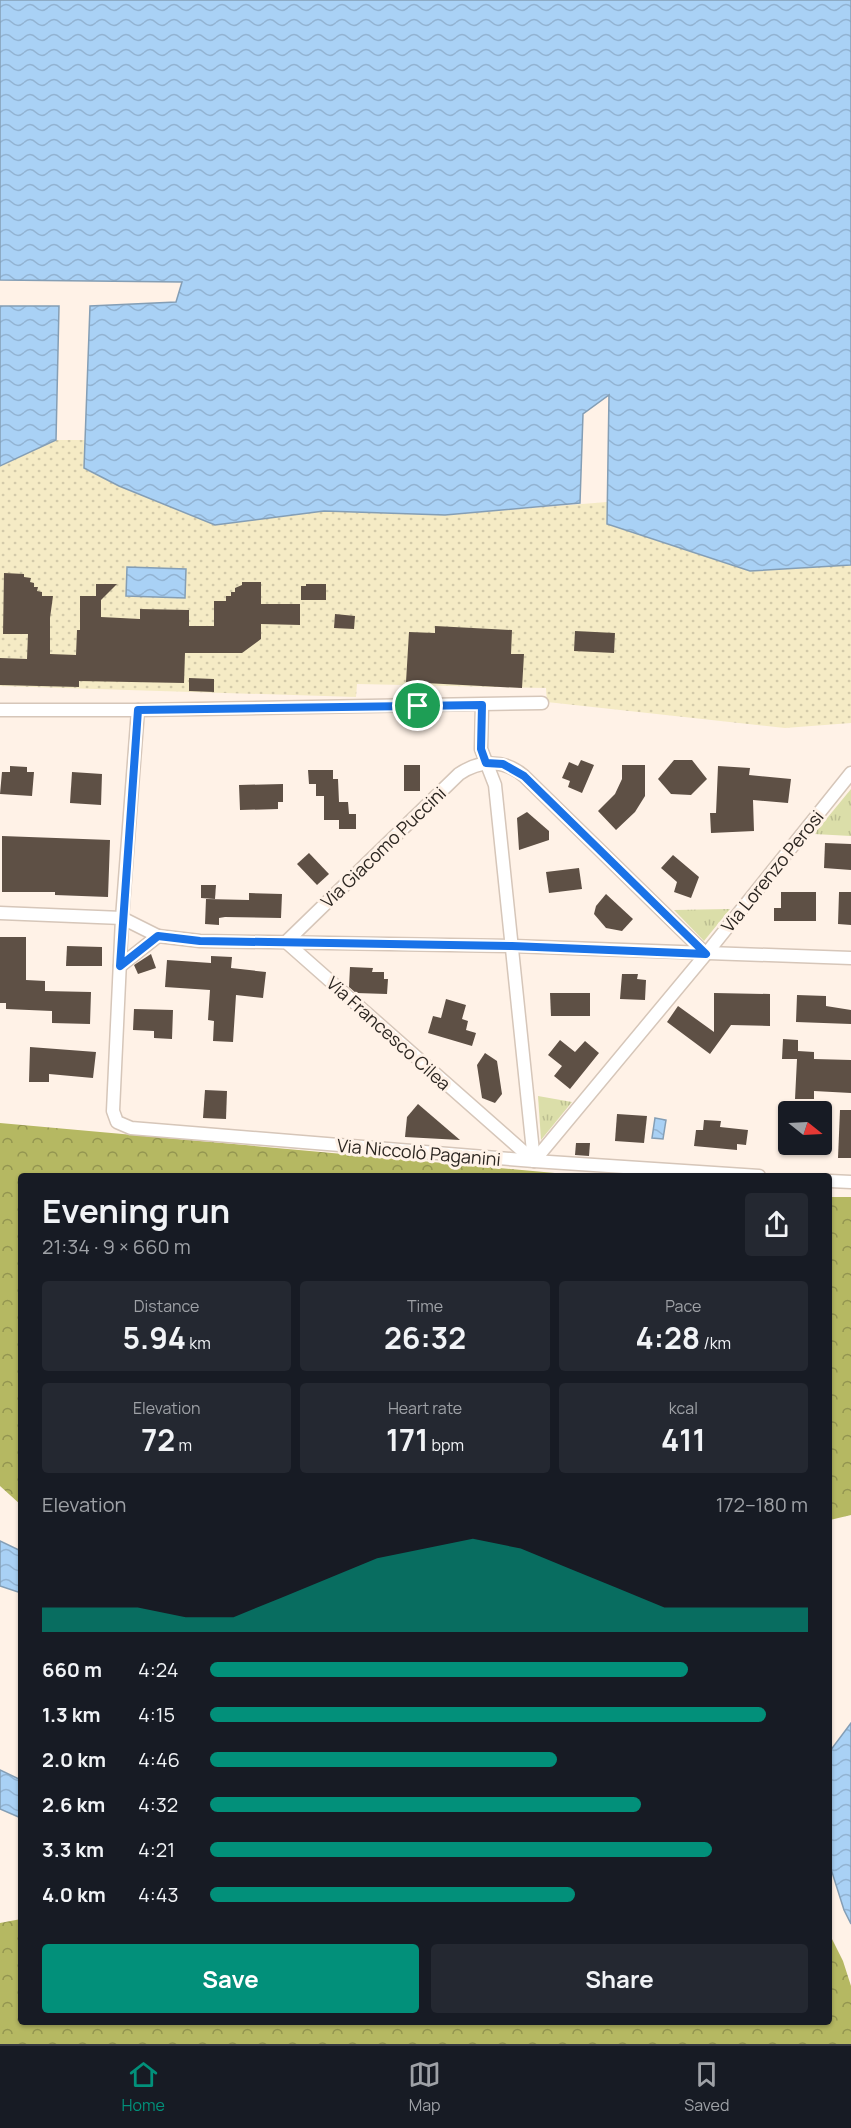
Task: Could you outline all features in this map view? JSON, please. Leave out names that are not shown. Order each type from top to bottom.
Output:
[{"type":"street","points":[[0,710],[542,704]]},
{"type":"street","points":[[482,705],[481,749],[495,785],[534,1161]]},
{"type":"street","points":[[120,966],[138,710]]},
{"type":"street","points":[[486,763],[503,764],[518,771],[706,954]]},
{"type":"street","name":"Via Giacomo Puccini","points":[[286,942],[459,774],[486,763]]},
{"type":"street","name":"Via Lorenzo Perosi","points":[[534,1161],[706,954],[851,773]]},
{"type":"street","points":[[0,913],[122,918],[158,936],[200,941],[512,946],[851,958]]},
{"type":"street","points":[[120,966],[158,936]]},
{"type":"street","name":"Via Francesco Cilea","points":[[286,942],[534,1161]]},
{"type":"street","name":"Via Niccolò Paganini","points":[[120,966],[113,1110],[117,1122],[131,1128],[534,1161],[714,1173]]},
{"type":"street","points":[[832,1180],[851,1182]]},
{"type":"green space","points":[[851,789],[851,836],[814,834]]},
{"type":"green space","points":[[730,909],[704,941],[674,910]]},
{"type":"green space","points":[[538,1096],[572,1102],[541,1140]]},
{"type":"green space","points":[[0,1123],[555,1173],[18,1173],[18,1502],[0,1486]]},
{"type":"green space","points":[[832,1197],[851,1197],[851,1515],[832,1520]]},
{"type":"green space","points":[[18,1920],[18,2025],[832,2025],[832,1939],[843,1961],[851,1986],[851,2044],[0,2044],[0,1923]]},
{"type":"sand","points":[[56,440],[86,440],[85,468],[215,525],[324,511],[445,515],[607,502],[607,524],[851,561],[851,723],[785,728],[547,702],[546,688],[357,684],[356,697],[0,686],[0,466]]},
{"type":"water","points":[[0,0],[851,0],[851,565],[750,571],[607,524],[609,395],[583,414],[580,503],[445,515],[324,511],[215,525],[119,486],[84,468],[90,306],[176,302],[182,282],[0,280]]},
{"type":"water","points":[[0,306],[59,306],[56,440],[0,466]]},
{"type":"water","points":[[127,567],[186,569],[185,598],[126,596]]},
{"type":"water","points":[[655,1118],[666,1120],[663,1139],[652,1138]]},
{"type":"water","points":[[0,1541],[18,1550],[18,1592],[0,1586]]},
{"type":"water","points":[[851,1723],[851,1924],[832,1872],[832,1748]]},
{"type":"water","points":[[0,1770],[18,1779],[18,1817],[0,1809]]},
{"type":"building","points":[[4,573],[24,574],[24,577],[31,578],[30,582],[34,583],[34,587],[38,587],[37,591],[42,592],[42,596],[53,596],[50,618],[50,654],[76,655],[77,630],[80,630],[80,596],[96,596],[96,584],[117,584],[101,600],[101,617],[140,619],[140,609],[189,610],[189,626],[214,626],[214,601],[226,601],[226,596],[231,596],[231,592],[235,592],[235,588],[242,585],[242,582],[261,582],[261,604],[300,604],[300,625],[261,624],[261,639],[242,653],[185,653],[184,683],[79,681],[79,687],[0,685],[0,658],[27,659],[28,634],[3,634]]},
{"type":"building","points":[[306,584],[326,584],[326,600],[301,600],[301,586],[306,586]]},
{"type":"building","points":[[335,614],[355,616],[354,629],[334,628]]},
{"type":"building","points":[[435,626],[512,630],[511,654],[524,654],[522,688],[406,682],[409,632],[435,633]]},
{"type":"building","points":[[575,631],[615,633],[614,653],[574,651]]},
{"type":"building","points":[[189,678],[214,679],[214,692],[189,691]]},
{"type":"building","points":[[581,760],[594,765],[582,793],[568,787],[570,781],[562,778],[569,762],[578,766]]},
{"type":"building","points":[[674,760],[692,760],[707,779],[691,795],[671,794],[658,779]]},
{"type":"building","points":[[404,765],[420,765],[420,791],[404,791]]},
{"type":"building","points":[[622,765],[645,765],[645,796],[635,812],[616,830],[598,811],[615,794],[622,779]]},
{"type":"building","points":[[10,766],[27,767],[27,772],[34,772],[32,796],[0,794],[2,772],[10,772]]},
{"type":"building","points":[[718,766],[750,768],[749,775],[791,779],[788,803],[753,800],[754,831],[711,833],[710,813],[716,813]]},
{"type":"building","points":[[308,770],[333,770],[333,779],[338,779],[339,802],[348,802],[349,814],[356,814],[356,829],[339,829],[339,820],[324,820],[324,796],[316,796],[316,784],[309,784]]},
{"type":"building","points":[[72,772],[102,774],[101,805],[70,803]]},
{"type":"building","points":[[283,784],[283,802],[278,802],[278,809],[240,810],[239,785]]},
{"type":"building","points":[[527,812],[549,831],[549,840],[519,850],[517,818]]},
{"type":"building","points":[[2,836],[110,840],[108,897],[55,895],[55,892],[2,892]]},
{"type":"building","points":[[825,843],[851,844],[851,870],[824,868]]},
{"type":"building","points":[[309,853],[329,874],[317,885],[297,864]]},
{"type":"building","points":[[673,855],[699,877],[691,898],[674,892],[677,882],[661,868]]},
{"type":"building","points":[[579,868],[582,889],[549,893],[546,872]]},
{"type":"building","points":[[201,885],[216,885],[215,899],[201,898]]},
{"type":"building","points":[[781,892],[816,892],[816,921],[774,921],[774,908],[781,908]]},
{"type":"building","points":[[839,892],[851,892],[851,925],[838,924]]},
{"type":"building","points":[[249,893],[282,894],[281,918],[225,917],[219,918],[219,925],[205,924],[206,899],[249,900]]},
{"type":"building","points":[[606,894],[633,919],[622,931],[606,928],[594,914],[596,906]]},
{"type":"building","points":[[0,937],[26,937],[26,980],[45,981],[45,991],[91,992],[90,1024],[52,1023],[52,1011],[6,1009],[6,1003],[0,1003]]},
{"type":"building","points":[[67,946],[102,947],[102,966],[66,966]]},
{"type":"building","points":[[151,954],[156,968],[138,974],[134,965]]},
{"type":"building","points":[[211,956],[232,957],[231,968],[266,972],[263,998],[236,995],[233,1042],[213,1041],[214,1021],[208,1020],[210,990],[165,987],[167,960],[211,963]]},
{"type":"building","points":[[350,967],[373,968],[372,972],[384,972],[384,979],[388,979],[387,994],[356,993],[349,987]]},
{"type":"building","points":[[622,974],[638,974],[637,979],[646,980],[645,1000],[620,999]]},
{"type":"building","points":[[550,993],[590,993],[590,1016],[551,1016]]},
{"type":"building","points":[[714,993],[770,994],[770,1026],[731,1025],[710,1054],[667,1022],[678,1006],[714,1032]]},
{"type":"building","points":[[797,995],[826,996],[826,1006],[851,1010],[851,1024],[796,1022]]},
{"type":"building","points":[[446,999],[466,1005],[462,1019],[468,1021],[466,1030],[476,1033],[472,1046],[428,1033],[433,1016],[441,1018]]},
{"type":"building","points":[[134,1009],[173,1010],[172,1039],[154,1038],[154,1031],[133,1030]]},
{"type":"building","points":[[783,1039],[798,1040],[798,1051],[814,1052],[814,1059],[851,1060],[851,1093],[814,1091],[814,1099],[795,1099],[797,1059],[782,1059]]},
{"type":"building","points":[[560,1040],[575,1052],[585,1041],[599,1053],[570,1089],[554,1076],[562,1066],[548,1055]]},
{"type":"building","points":[[30,1047],[96,1052],[93,1078],[49,1074],[49,1082],[29,1082]]},
{"type":"building","points":[[485,1053],[497,1061],[502,1094],[495,1103],[482,1098],[477,1065]]},
{"type":"building","points":[[205,1090],[227,1091],[226,1119],[203,1118]]},
{"type":"building","points":[[418,1104],[460,1140],[405,1137],[407,1117]]},
{"type":"building","points":[[840,1110],[851,1110],[851,1158],[838,1158]]},
{"type":"building","points":[[617,1114],[647,1116],[644,1143],[615,1141]]},
{"type":"building","points":[[704,1120],[721,1121],[720,1127],[748,1130],[746,1145],[737,1144],[737,1150],[694,1146],[696,1130],[703,1130]]},
{"type":"building","points":[[576,1143],[590,1143],[589,1156],[575,1155]]},
{"type":"route","points":[[482,705],[481,749],[486,763],[494,762],[509,766],[524,776],[706,954],[512,946],[200,941],[158,936],[120,966],[138,710],[418,706],[482,705]]}]
